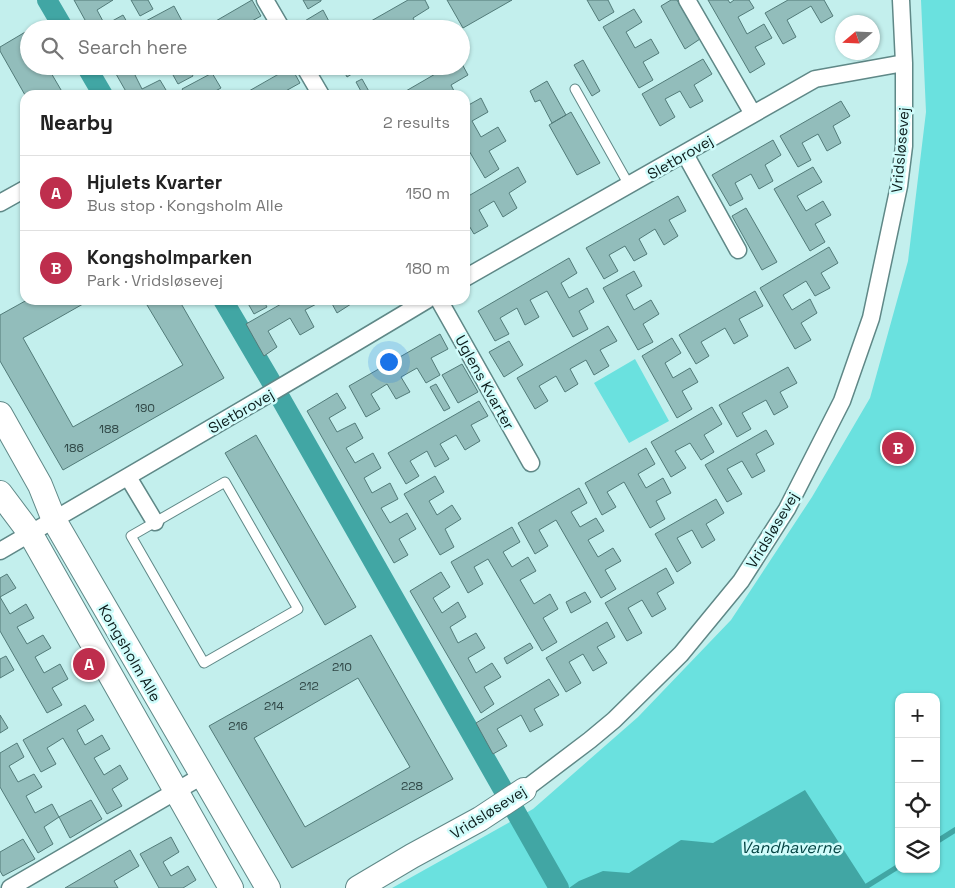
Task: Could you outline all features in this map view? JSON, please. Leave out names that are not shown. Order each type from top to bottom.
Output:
[{"type":"street","points":[[265,0],[277,20]]},
{"type":"street","points":[[687,0],[753,114]]},
{"type":"street","name":"Vridsløsevej","points":[[358,888],[480,819],[524,790],[614,720],[681,654],[741,581],[787,510],[842,401],[871,318],[899,186],[904,146],[902,0]]},
{"type":"street","name":"Sletbrovej","points":[[470,275],[815,79],[904,63]]},
{"type":"street","points":[[309,75],[318,90]]},
{"type":"street","points":[[685,154],[738,250]]},
{"type":"street","points":[[0,203],[20,192]]},
{"type":"street","name":"Sletbrovej","points":[[0,550],[128,477],[419,305]]},
{"type":"street","name":"Uglens Kvarter","points":[[442,305],[531,463]]},
{"type":"street","name":"Kongsholm Alle","points":[[0,414],[40,484],[54,520],[268,888]]},
{"type":"street","points":[[128,477],[154,522]]},
{"type":"street","name":"Kongsholm Alle","points":[[0,493],[30,533],[231,888]]},
{"type":"street","points":[[10,888],[202,776]]},
{"type":"lane","points":[[574,89],[629,185]]},
{"type":"lane","points":[[225,482],[298,609],[204,664],[131,536],[154,522],[225,482]]},
{"type":"shaded area","points":[[921,0],[955,0],[955,888],[392,888],[533,809],[638,717],[731,620],[812,497],[870,398],[908,261],[926,112]]},
{"type":"shaded area","points":[[635,359],[669,421],[629,443],[594,383]]},
{"type":"water","name":"Vandhaverne","points":[[805,790],[867,886],[865,888],[569,888],[579,881],[603,871],[629,873],[681,840],[713,843]]},
{"type":"building","points":[[74,0],[113,0],[97,10],[102,20],[85,20]]},
{"type":"building","points":[[131,0],[148,0],[153,9],[140,16]]},
{"type":"building","points":[[252,0],[261,16],[254,20],[218,20]]},
{"type":"building","points":[[303,0],[321,0],[321,1],[308,9]]},
{"type":"building","points":[[408,0],[425,0],[429,8],[413,18],[414,20],[373,20]]},
{"type":"building","points":[[447,0],[512,0],[470,24],[470,20],[458,20]]},
{"type":"building","points":[[587,0],[608,0],[614,12],[599,21]]},
{"type":"building","points":[[671,0],[677,0],[700,39],[685,49],[661,6]]},
{"type":"building","points":[[708,0],[728,0],[730,3],[734,0],[749,0],[754,8],[738,17],[747,34],[764,24],[772,38],[755,47],[765,64],[750,73]]},
{"type":"building","points":[[788,0],[824,0],[833,16],[821,23],[811,6],[787,20],[796,37],[783,44],[765,13]]},
{"type":"building","points":[[174,6],[181,20],[148,20]]},
{"type":"building","points":[[634,9],[642,22],[626,32],[635,48],[651,39],[659,53],[643,62],[653,80],[639,88],[603,27]]},
{"type":"building","points":[[323,10],[328,20],[306,20]]},
{"type":"building","points":[[123,15],[126,20],[114,20]]},
{"type":"building","points":[[20,35],[20,75],[52,75],[61,90],[22,90],[0,51],[0,47]]},
{"type":"building","points":[[703,59],[712,74],[694,85],[703,101],[690,108],[680,91],[665,99],[675,117],[660,126],[642,94]]},
{"type":"building","points":[[583,60],[600,91],[592,96],[574,65]]},
{"type":"building","points":[[117,75],[135,75],[142,89],[160,80],[166,90],[125,90]]},
{"type":"building","points":[[173,75],[192,75],[193,76],[178,84]]},
{"type":"building","points":[[208,75],[213,75],[221,88],[217,90],[182,89]]},
{"type":"building","points":[[277,75],[296,75],[300,83],[287,90],[251,90]]},
{"type":"building","points":[[433,75],[468,75],[451,85],[454,90],[408,90]]},
{"type":"building","points":[[362,79],[368,90],[360,90],[356,82]]},
{"type":"building","points":[[547,81],[566,115],[552,123],[540,100],[535,102],[530,91]]},
{"type":"building","points":[[481,98],[488,112],[472,121],[481,137],[498,127],[506,141],[489,151],[499,169],[485,178],[470,152],[470,104]]},
{"type":"building","points":[[841,101],[850,116],[833,126],[841,143],[827,151],[818,134],[802,143],[811,160],[798,167],[780,136]]},
{"type":"building","points":[[571,112],[600,163],[577,175],[549,125]]},
{"type":"building","points":[[773,140],[781,155],[765,165],[773,181],[759,189],[751,174],[735,183],[743,199],[730,206],[712,175]]},
{"type":"building","points":[[518,167],[526,182],[509,193],[517,208],[503,217],[494,201],[479,210],[488,226],[474,234],[470,227],[470,195]]},
{"type":"building","points":[[813,167],[822,182],[797,196],[806,211],[823,201],[831,215],[815,224],[825,242],[810,251],[774,189]]},
{"type":"building","points":[[678,196],[686,211],[669,220],[678,236],[664,245],[655,229],[639,239],[647,254],[634,261],[625,246],[609,255],[618,271],[604,279],[586,248]]},
{"type":"building","points":[[746,208],[777,262],[762,270],[732,216]]},
{"type":"building","points":[[829,247],[838,263],[821,273],[830,288],[815,296],[806,281],[783,295],[792,310],[810,299],[817,313],[801,323],[811,340],[795,349],[760,288]]},
{"type":"building","points":[[569,258],[577,273],[561,283],[569,298],[587,288],[594,302],[579,311],[588,329],[573,337],[547,291],[530,300],[539,317],[525,325],[517,308],[500,318],[509,334],[495,341],[478,311]]},
{"type":"building","points":[[634,271],[642,286],[626,295],[634,310],[651,300],[659,314],[643,324],[653,342],[638,350],[603,288]]},
{"type":"building","points":[[755,291],[763,306],[739,319],[748,336],[734,344],[725,328],[701,342],[709,356],[696,364],[679,335]]},
{"type":"building","points":[[20,304],[81,305],[23,338],[73,427],[183,365],[147,305],[182,305],[224,378],[63,470],[0,361],[0,315]]},
{"type":"building","points":[[249,305],[266,305],[267,307],[254,314]]},
{"type":"building","points":[[279,305],[314,305],[305,310],[314,327],[300,335],[290,318],[268,331],[277,347],[264,356],[246,324]]},
{"type":"building","points":[[333,305],[349,305],[337,313]]},
{"type":"building","points":[[608,326],[617,341],[600,350],[609,366],[594,375],[586,360],[570,369],[578,384],[565,392],[556,376],[539,386],[548,401],[535,409],[517,378]]},
{"type":"building","points":[[440,334],[448,349],[431,358],[440,375],[426,383],[417,368],[401,377],[410,392],[396,399],[387,384],[371,394],[380,409],[366,417],[349,386]]},
{"type":"building","points":[[672,338],[681,353],[665,363],[673,378],[690,368],[698,382],[682,391],[692,409],[677,418],[642,356]]},
{"type":"building","points":[[509,341],[523,365],[504,377],[489,352]]},
{"type":"building","points":[[462,364],[478,392],[458,403],[442,375]]},
{"type":"building","points":[[788,367],[797,383],[780,392],[788,407],[774,415],[766,400],[742,413],[751,429],[737,437],[719,405]]},
{"type":"building","points":[[436,384],[450,408],[444,411],[430,387]]},
{"type":"building","points":[[337,393],[346,408],[329,418],[337,432],[355,423],[363,438],[346,448],[355,463],[373,453],[381,468],[364,478],[372,493],[390,483],[398,499],[381,508],[390,523],[407,513],[416,529],[399,539],[408,555],[394,563],[307,411]]},
{"type":"building","points":[[479,401],[488,416],[471,425],[480,441],[465,450],[456,435],[440,444],[449,459],[435,467],[427,451],[410,461],[419,476],[406,484],[388,453]]},
{"type":"building","points":[[712,407],[722,424],[704,435],[714,452],[701,460],[690,443],[675,451],[686,468],[671,477],[651,442]]},
{"type":"building","points":[[766,430],[774,444],[756,454],[765,471],[752,478],[742,461],[727,469],[742,494],[727,502],[705,465]]},
{"type":"building","points":[[256,435],[356,607],[325,625],[225,453]]},
{"type":"building","points":[[646,448],[655,464],[638,474],[646,488],[663,478],[671,493],[656,501],[665,519],[650,528],[624,482],[607,492],[616,507],[602,515],[585,483]]},
{"type":"building","points":[[435,476],[444,492],[429,501],[437,515],[452,505],[461,519],[445,529],[454,547],[440,555],[404,494]]},
{"type":"building","points":[[579,488],[587,503],[571,512],[580,527],[596,518],[604,531],[588,540],[598,557],[613,548],[621,561],[605,570],[616,589],[601,598],[556,520],[539,530],[548,546],[535,554],[518,523]]},
{"type":"building","points":[[716,499],[724,513],[706,524],[715,540],[702,548],[692,530],[677,538],[691,563],[677,572],[655,534]]},
{"type":"building","points":[[512,527],[520,542],[503,552],[512,567],[528,557],[536,571],[520,580],[534,604],[550,594],[558,609],[543,618],[557,642],[542,651],[488,559],[474,567],[483,584],[468,593],[451,562]]},
{"type":"building","points":[[666,568],[674,583],[657,593],[666,609],[652,617],[642,600],[628,608],[642,633],[627,641],[605,603]]},
{"type":"building","points":[[441,572],[450,587],[433,598],[442,613],[458,602],[466,617],[450,627],[458,643],[476,633],[485,648],[468,658],[476,673],[492,663],[501,677],[484,687],[494,704],[481,713],[410,591]]},
{"type":"building","points":[[7,574],[16,588],[0,597],[0,578]]},
{"type":"building","points":[[585,592],[591,602],[571,613],[566,602]]},
{"type":"building","points":[[0,597],[10,614],[26,604],[34,618],[17,627],[27,644],[43,635],[51,648],[35,657],[44,673],[60,664],[68,679],[52,688],[62,705],[47,713],[0,631]]},
{"type":"building","points":[[607,622],[615,637],[597,647],[607,663],[593,671],[583,654],[569,662],[581,683],[566,692],[546,658]]},
{"type":"building","points":[[371,635],[453,779],[292,868],[209,726]],"holes":[[[358,678],[410,767],[305,827],[254,738]]]},
{"type":"building","points":[[530,643],[533,648],[507,664],[504,658]]},
{"type":"building","points":[[6,656],[14,670],[0,678],[0,659]]},
{"type":"building","points":[[549,679],[559,695],[534,709],[543,725],[530,732],[521,715],[497,729],[507,746],[493,754],[476,723]]},
{"type":"building","points":[[85,705],[94,720],[77,730],[85,745],[102,735],[110,749],[94,758],[104,775],[120,765],[128,779],[112,789],[122,806],[107,814],[63,738],[47,748],[56,764],[41,772],[23,740]]},
{"type":"building","points":[[0,715],[8,728],[0,733]]},
{"type":"building","points":[[17,743],[24,757],[9,766],[18,782],[34,774],[42,787],[26,796],[35,813],[52,804],[59,817],[44,827],[53,844],[38,853],[0,787],[0,753]]},
{"type":"building","points":[[91,800],[102,819],[70,838],[59,817]]},
{"type":"building","points":[[171,837],[179,852],[163,862],[171,876],[188,866],[196,880],[183,888],[159,888],[140,854]]},
{"type":"building","points":[[23,839],[35,859],[3,876],[0,871],[0,852]]},
{"type":"building","points":[[130,850],[139,866],[114,881],[118,888],[65,888]]},
{"type":"waterway","points":[[47,0],[59,20]]},
{"type":"waterway","points":[[91,75],[100,90]]},
{"type":"waterway","points":[[226,305],[559,888]]},
{"type":"waterway","points":[[940,839],[955,830]]},
{"type":"waterway","points":[[867,886],[895,868]]},
{"type":"place","name":"Kongsholmparken","points":[[898,448]]},
{"type":"place","name":"Hjulets Kvarter","points":[[89,664]]}]
